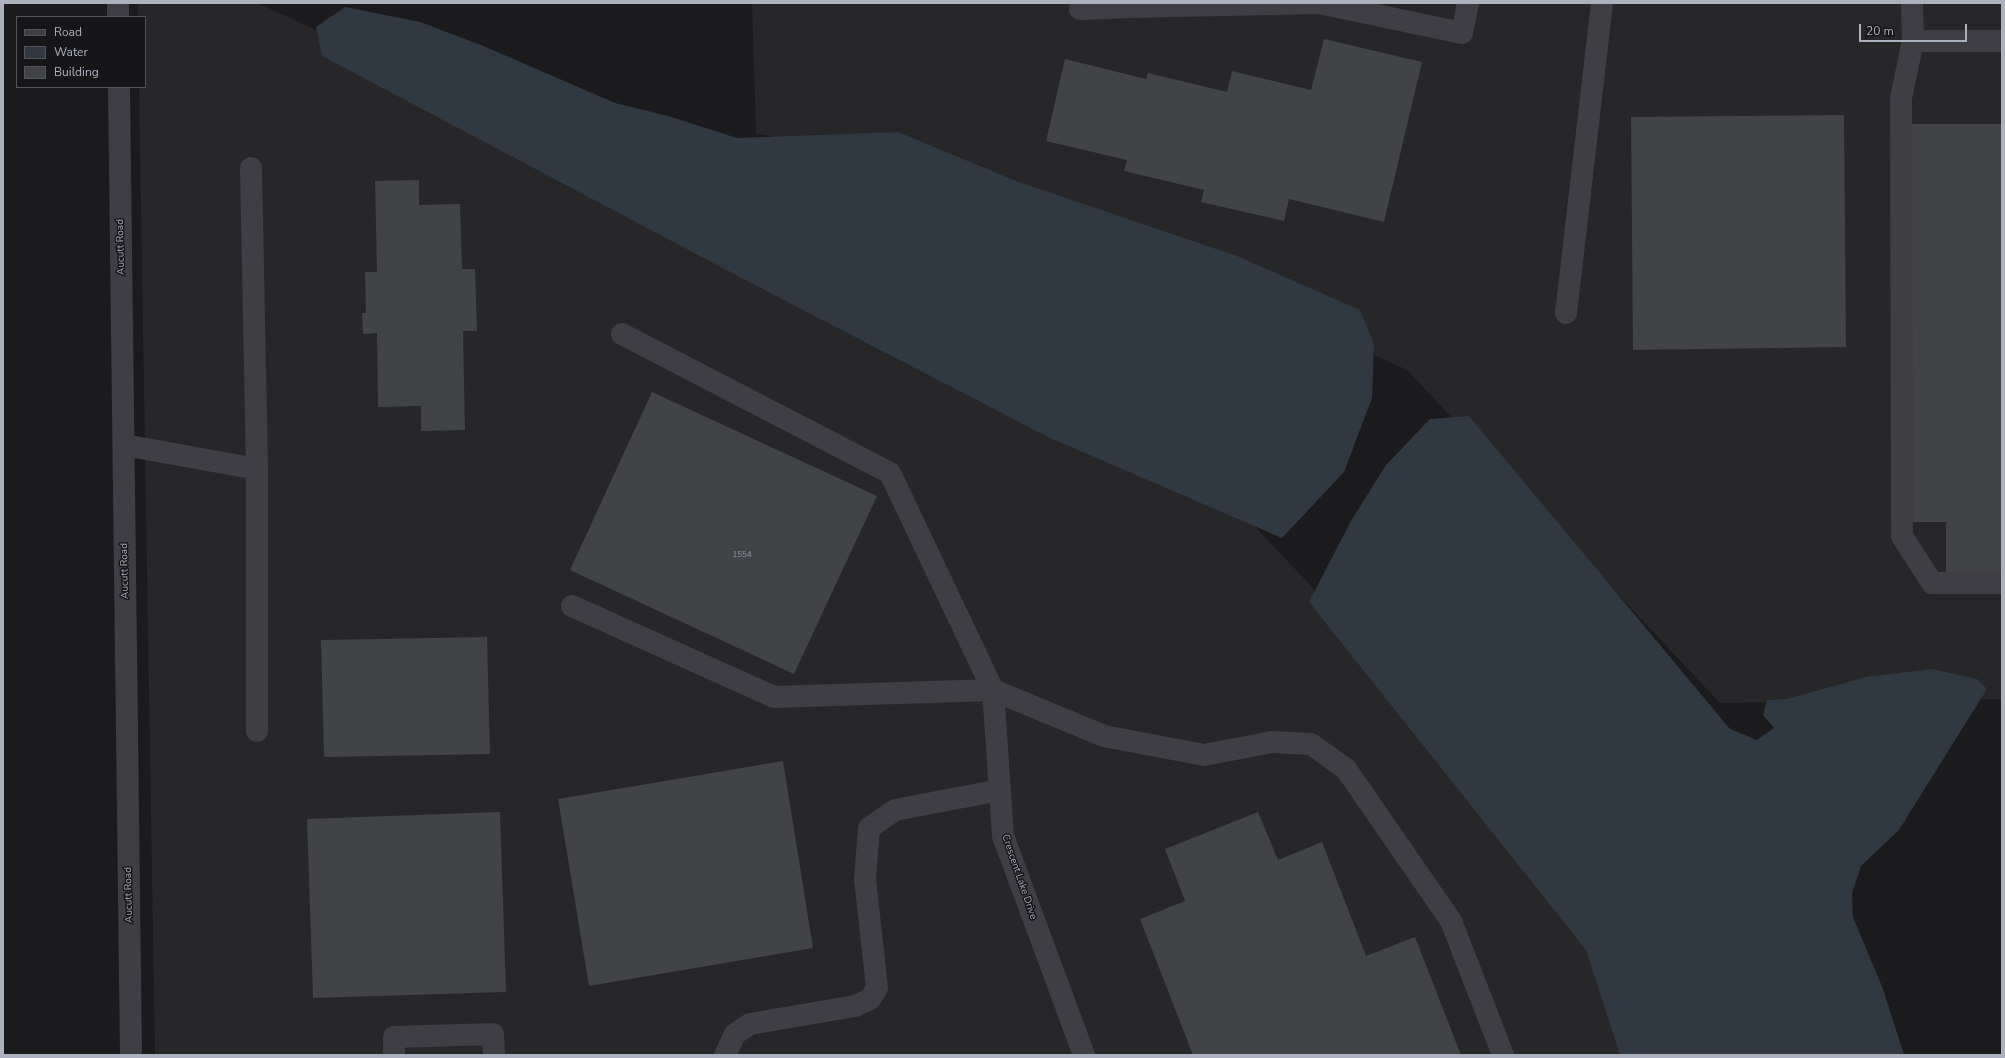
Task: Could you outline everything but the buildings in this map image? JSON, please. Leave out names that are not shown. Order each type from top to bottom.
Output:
[{"type":"street","points":[[118,3],[118,16]]},
{"type":"street","points":[[1080,9],[1132,5],[1319,3],[1462,33],[1468,3]]},
{"type":"street","points":[[1566,313],[1602,3]]},
{"type":"street","points":[[1912,3],[1913,41],[1901,98],[1902,536],[1932,583],[2002,583]]},
{"type":"street","points":[[1913,41],[2002,41]]},
{"type":"street","name":"Aucutt Road","points":[[119,88],[131,1055]]},
{"type":"street","points":[[251,168],[257,469],[257,731]]},
{"type":"street","points":[[622,334],[890,473],[994,690]]},
{"type":"street","points":[[124,445],[257,469]]},
{"type":"street","points":[[572,606],[774,697],[994,690],[1104,736],[1204,755],[1272,742],[1312,744],[1346,769],[1451,921],[1504,1055]]},
{"type":"street","name":"Crescent Lake Drive","points":[[994,690],[1003,836],[1084,1055]]},
{"type":"street","points":[[726,1055],[735,1034],[750,1024],[855,1006],[870,999],[877,988],[865,879],[869,828],[895,810],[1000,790]]},
{"type":"street","points":[[394,1055],[394,1036],[493,1034],[494,1055]]},
{"type":"shaded area","points":[[138,3],[258,3],[710,215],[1247,518],[1604,898],[1658,1055],[155,1055],[139,88],[146,88],[146,16],[138,16]]},
{"type":"shaded area","points":[[752,3],[2002,3],[2002,699],[1720,703],[1407,370],[943,159],[756,134]]},
{"type":"water","points":[[345,7],[420,22],[481,45],[615,103],[668,116],[737,138],[898,132],[1016,181],[1237,256],[1360,310],[1374,344],[1372,398],[1344,472],[1282,538],[1048,437],[751,283],[322,56],[316,27]]},
{"type":"water","points":[[1469,416],[1730,729],[1757,740],[1774,728],[1763,715],[1767,700],[1787,699],[1866,677],[1932,669],[1977,679],[1987,689],[1899,830],[1861,866],[1852,893],[1853,917],[1883,989],[1904,1055],[1620,1055],[1586,950],[1309,602],[1351,521],[1386,465],[1430,419]]}]
